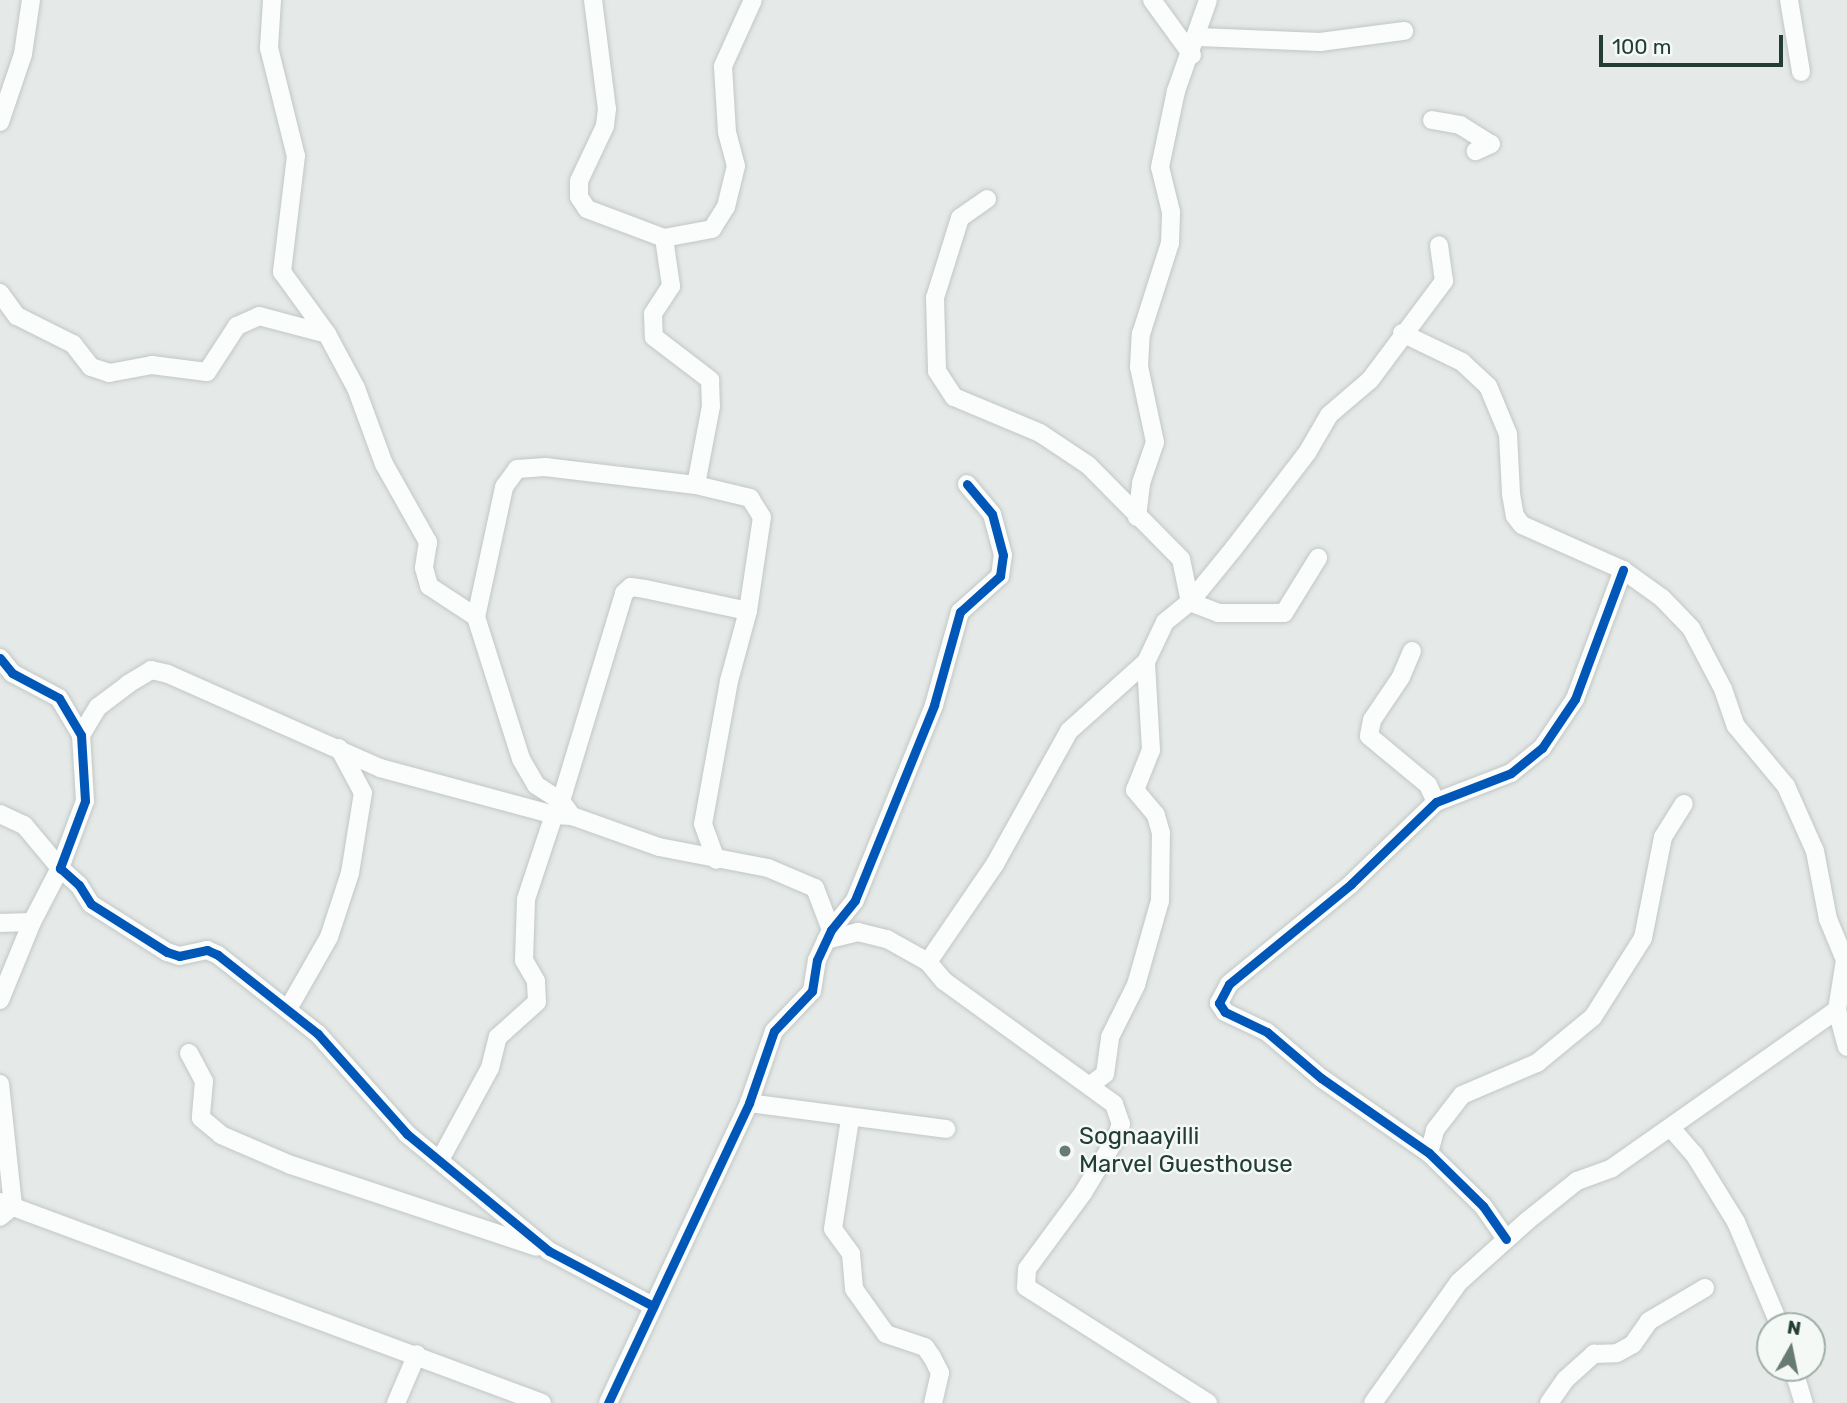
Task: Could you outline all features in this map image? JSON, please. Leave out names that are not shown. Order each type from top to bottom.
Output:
[{"type":"street","points":[[0,122],[23,54],[31,0]]},
{"type":"street","points":[[272,0],[269,48],[296,156],[282,272],[327,334],[356,388],[384,464],[428,542],[424,568],[429,586],[476,617]]},
{"type":"street","points":[[593,0],[607,109],[605,126],[579,181],[579,197],[587,209],[664,238],[712,229],[726,207],[736,166],[727,132],[723,66],[753,0]]},
{"type":"street","points":[[1152,0],[1192,55]]},
{"type":"street","points":[[1137,517],[1141,483],[1155,442],[1139,367],[1141,334],[1170,243],[1171,212],[1160,167],[1176,91],[1199,37],[1208,0]]},
{"type":"street","points":[[1789,0],[1801,72]]},
{"type":"street","points":[[1199,37],[1320,42],[1404,31]]},
{"type":"street","points":[[1432,120],[1460,125],[1491,144],[1476,150]]},
{"type":"street","points":[[987,199],[960,218],[951,257],[940,273],[935,298],[937,371],[954,397],[1040,433],[1088,465],[1181,559],[1190,602]]},
{"type":"street","points":[[664,238],[671,286],[653,314],[654,337],[710,380],[711,406],[696,485]]},
{"type":"street","points":[[928,962],[995,864],[1069,731],[1146,662],[1165,622],[1190,602],[1307,453],[1329,415],[1370,380],[1402,333],[1444,281],[1439,245]]},
{"type":"street","points":[[0,293],[17,316],[73,344],[91,367],[109,373],[152,365],[206,372],[237,326],[259,316],[327,334]]},
{"type":"street","points":[[1402,333],[1462,362],[1488,386],[1508,434],[1511,494],[1515,516],[1522,524],[1623,570],[1662,598],[1691,628],[1723,689],[1736,726],[1786,786],[1815,851],[1828,919],[1845,960],[1837,1010],[1847,1047]]},
{"type":"street","points":[[557,808],[536,785],[521,759],[476,617],[504,486],[517,469],[545,467],[696,485],[741,494],[758,506],[762,517],[748,611],[729,681],[705,811],[706,838],[716,860]]},
{"type":"street","points":[[608,1403],[749,1103],[774,1031],[812,991],[828,935],[855,900],[933,705],[960,612],[1000,576],[1003,555],[992,513],[967,484]]},
{"type":"street","points":[[1190,602],[1219,613],[1283,613],[1318,558]]},
{"type":"street","points":[[1506,1239],[1464,1185],[1429,1153],[1321,1078],[1267,1032],[1225,1012],[1219,1003],[1229,984],[1351,884],[1436,802],[1511,773],[1542,748],[1575,699],[1623,570]]},
{"type":"street","points":[[440,1160],[490,1068],[498,1037],[537,1002],[536,981],[524,960],[526,900],[624,593],[631,587],[645,589],[748,611]]},
{"type":"street","points":[[1412,651],[1401,677],[1372,720],[1368,736],[1428,785],[1436,802]]},
{"type":"street","points":[[0,658],[12,673],[59,698],[80,735],[85,802],[60,867],[32,922],[0,1000]]},
{"type":"street","points":[[1092,1084],[1105,1074],[1110,1037],[1136,985],[1160,901],[1161,833],[1156,815],[1135,790],[1151,750],[1146,662]]},
{"type":"street","points":[[80,735],[98,707],[151,670],[339,748],[380,768],[557,808],[572,816],[659,847],[768,868],[815,888],[828,935]]},
{"type":"street","points":[[288,1009],[329,937],[350,873],[363,793],[339,748]]},
{"type":"street","points":[[1429,1153],[1434,1130],[1462,1095],[1537,1063],[1593,1017],[1643,938],[1663,837],[1684,804]]},
{"type":"street","points":[[0,814],[24,825],[99,911],[167,952],[179,956],[207,950],[218,955],[288,1009],[318,1034],[377,1104],[549,1251]]},
{"type":"street","points":[[0,923],[32,922]]},
{"type":"street","points":[[828,935],[858,932],[887,939],[928,962],[944,981],[1092,1084],[1114,1104],[1121,1124],[1083,1193],[1027,1269],[1026,1287],[1184,1396],[1208,1403]]},
{"type":"street","points":[[1373,1403],[1459,1282],[1506,1239],[1577,1181],[1612,1168],[1671,1128],[1768,1054],[1837,1010]]},
{"type":"street","points":[[189,1053],[204,1081],[201,1118],[220,1135],[290,1165],[549,1251],[653,1306]]},
{"type":"street","points":[[0,1084],[4,1208],[417,1354],[542,1403]]},
{"type":"street","points":[[749,1103],[850,1119],[946,1129]]},
{"type":"street","points":[[850,1119],[833,1229],[851,1254],[854,1289],[886,1334],[925,1347],[932,1357],[940,1373],[933,1403]]},
{"type":"street","points":[[1671,1128],[1694,1154],[1736,1222],[1774,1312]]},
{"type":"street","points":[[1549,1403],[1566,1379],[1594,1354],[1617,1353],[1633,1344],[1649,1321],[1704,1289]]},
{"type":"street","points":[[396,1403],[417,1354]]},
{"type":"street","points":[[1797,1382],[1804,1403]]},
{"type":"cycle path","points":[[608,1403],[749,1103],[774,1031],[812,991],[817,960],[831,930],[855,900],[934,705],[960,612],[1000,576],[1003,555],[992,514],[967,484]]},
{"type":"cycle path","points":[[1506,1239],[1483,1206],[1429,1153],[1321,1078],[1267,1032],[1225,1012],[1219,1003],[1229,984],[1351,884],[1436,802],[1511,773],[1542,748],[1575,699],[1623,570]]},
{"type":"cycle path","points":[[0,658],[12,673],[59,698],[81,735],[85,801],[60,868],[79,885],[91,904],[167,952],[179,956],[207,950],[218,955],[318,1034],[407,1134],[549,1251],[653,1306]]},
{"type":"place","name":"Sognaayilli Marvel Guesthouse","points":[[1065,1151]]}]
